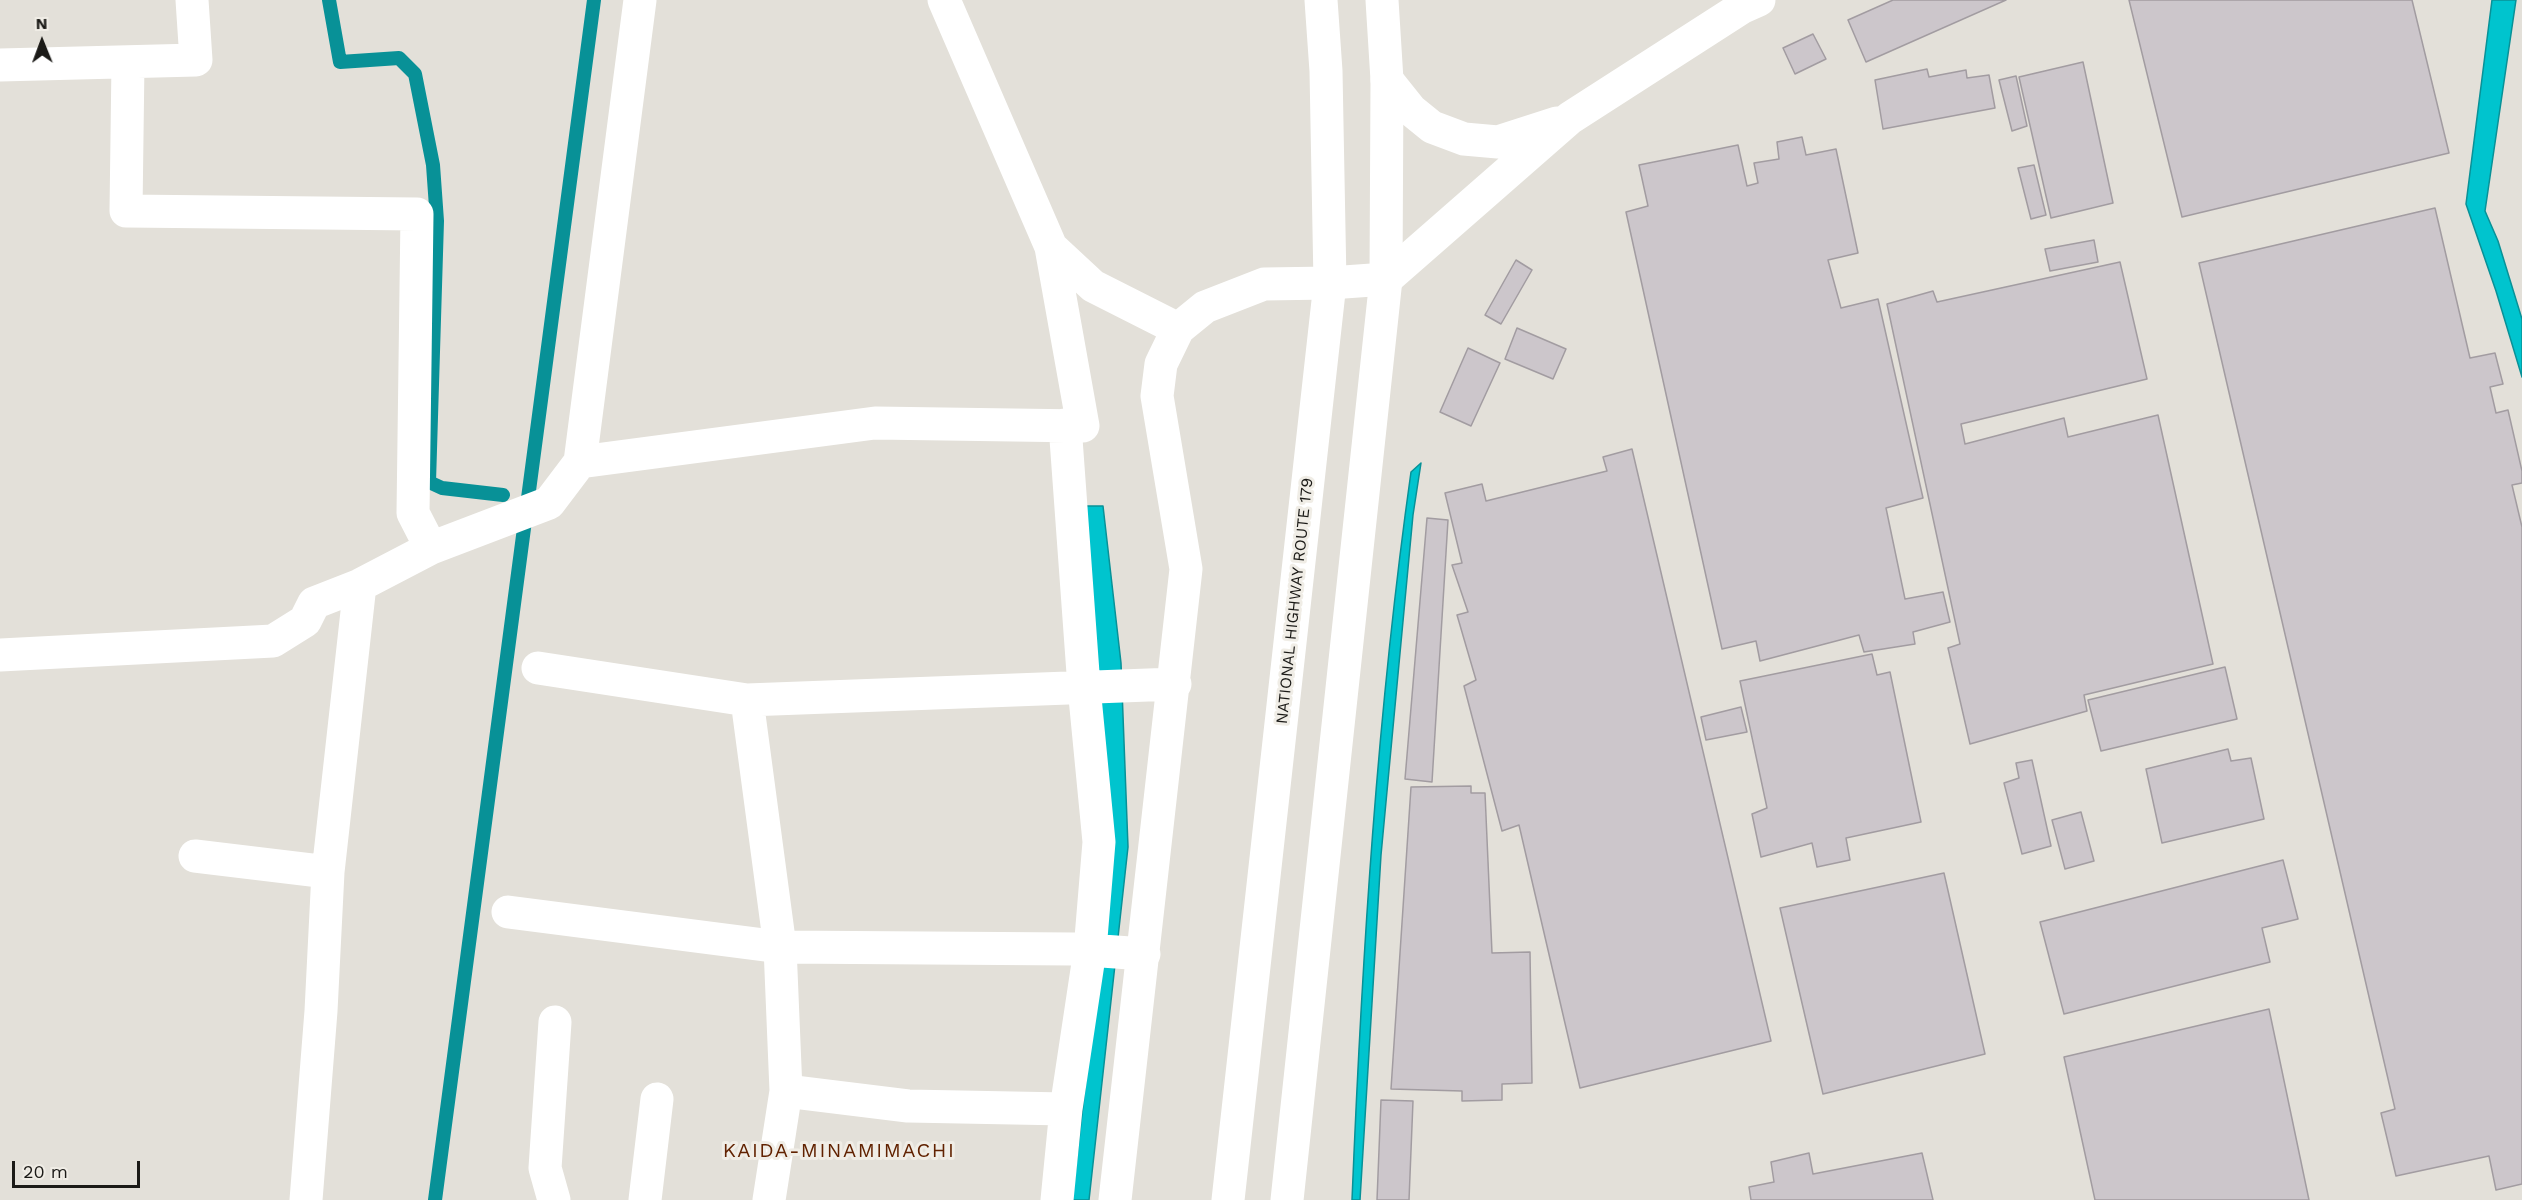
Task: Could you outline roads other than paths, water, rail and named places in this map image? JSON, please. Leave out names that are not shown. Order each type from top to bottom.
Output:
[{"type":"main road","points":[[0,65],[196,60],[192,0]]},
{"type":"main road","points":[[0,656],[273,641],[305,621],[314,603],[360,585],[431,548],[549,503],[580,462],[640,0]]},
{"type":"main road","points":[[580,462],[875,423],[1083,426],[1051,247],[944,0]]},
{"type":"main road","name":"NATIONAL HIGHWAY ROUTE 179","points":[[1228,1200],[1330,283],[1326,71],[1321,0]]},
{"type":"main road","points":[[1287,1200],[1386,279],[1388,80],[1382,0]]},
{"type":"main road","points":[[1115,1200],[1175,684],[1186,569],[1157,396],[1161,364],[1178,329],[1205,308],[1264,284],[1386,279],[1570,118],[1747,3]]},
{"type":"main road","points":[[129,62],[126,211],[417,214],[413,513],[431,548]]},
{"type":"main road","points":[[1388,80],[1411,110],[1432,127],[1464,139],[1498,142],[1570,118]]},
{"type":"main road","points":[[1051,247],[1093,286],[1178,329]]},
{"type":"main road","points":[[1057,1200],[1066,1109],[1090,950],[1099,842],[1084,687],[1065,425]]},
{"type":"main road","points":[[306,1200],[319,1034],[328,872],[360,585]]},
{"type":"main road","points":[[538,668],[747,700],[1175,684]]},
{"type":"main road","points":[[747,700],[780,947],[786,1091],[769,1200]]},
{"type":"main road","points":[[195,856],[328,872]]},
{"type":"main road","points":[[508,912],[780,947],[1090,950],[1144,954]]},
{"type":"main road","points":[[554,1200],[545,1168],[555,1022]]},
{"type":"main road","points":[[786,1091],[908,1106],[1066,1109]]},
{"type":"main road","points":[[645,1200],[657,1099]]},
{"type":"water","points":[[2492,0],[2516,0],[2485,211],[2498,241],[2522,319],[2522,377],[2466,204]]},
{"type":"water","points":[[1421,463],[1413,515],[1381,855],[1360,1200],[1352,1200],[1366,926],[1380,744],[1411,472]]},
{"type":"water","points":[[1086,506],[1103,506],[1121,663],[1128,847],[1089,1200],[1072,1200],[1099,967]]},
{"type":"waterway","points":[[329,0],[340,62],[399,58],[415,74],[433,165],[437,221],[429,482],[442,488],[503,495]]},
{"type":"waterway","points":[[435,1200],[594,0]]},
{"type":"district","name":"KAIDA-MINAMIMACHI","points":[[839,1151]]}]
